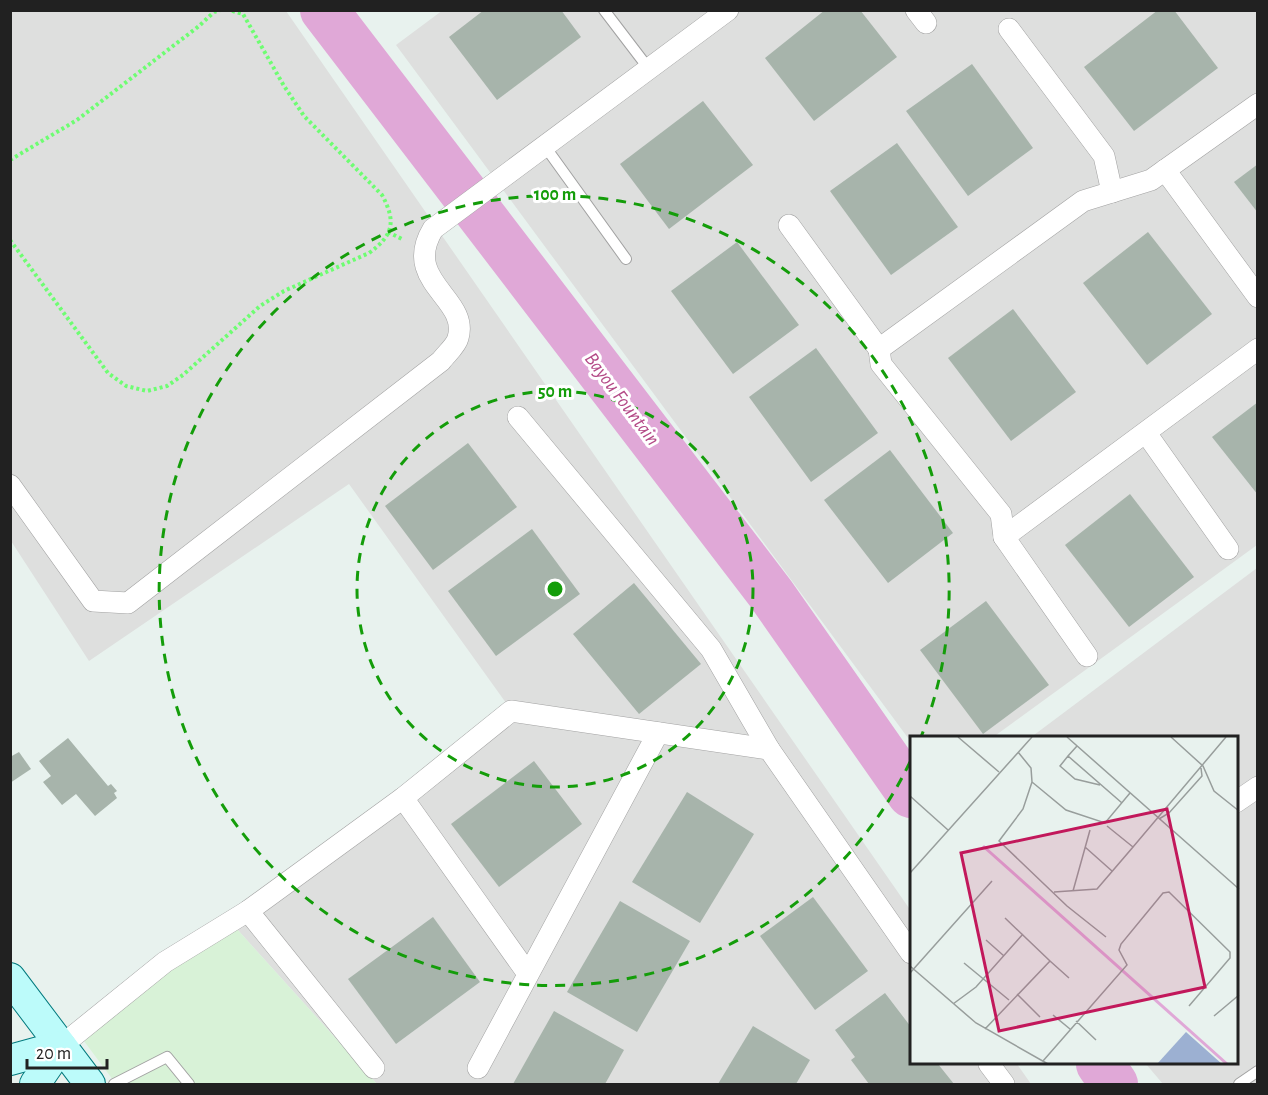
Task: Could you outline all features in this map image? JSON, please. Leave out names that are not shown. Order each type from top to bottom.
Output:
[{"type":"street","points":[[10,485],[93,601],[128,603],[441,361],[458,339],[458,325],[454,309],[433,282],[423,256],[425,241],[433,229],[728,10]]},
{"type":"street","points":[[1009,29],[1104,156],[1112,192]]},
{"type":"street","points":[[879,349],[1083,201],[1151,180],[1257,104]]},
{"type":"street","points":[[1165,170],[1257,297]]},
{"type":"street","points":[[789,225],[879,349],[881,364],[1001,514],[1004,537],[1087,656]]},
{"type":"street","points":[[1004,537],[1257,349]]},
{"type":"street","points":[[518,417],[711,649],[769,749],[910,951]]},
{"type":"street","points":[[1146,433],[1228,549]]},
{"type":"street","points":[[35,1084],[62,1046],[165,962],[248,911],[403,798],[511,711],[769,749]]},
{"type":"street","points":[[478,1068],[658,733]]},
{"type":"street","points":[[1238,801],[1257,787]]},
{"type":"street","points":[[403,798],[528,974]]},
{"type":"street","points":[[248,911],[374,1068]]},
{"type":"street","points":[[10,978],[90,1084]]},
{"type":"street","points":[[10,1060],[62,1046]]},
{"type":"street","points":[[990,1065],[1004,1084]]},
{"type":"lane","points":[[604,10],[649,69]]},
{"type":"lane","points":[[544,145],[626,259]]},
{"type":"lane","points":[[114,1084],[135,1080],[167,1057],[189,1084]]},
{"type":"lane","points":[[1239,1084],[1257,1071]]},
{"type":"path","points":[[10,160],[77,120],[214,12],[220,10]]},
{"type":"path","points":[[10,240],[108,373],[126,386],[147,391],[167,386],[183,375],[268,301],[381,244],[392,218],[382,195],[304,116],[243,14],[229,10]]},
{"type":"shaded area","points":[[443,10],[1257,11],[1257,545],[995,736],[910,736],[910,741],[396,45]]},
{"type":"shaded area","points":[[10,11],[286,11],[910,910],[910,1065],[1018,1065],[1031,1084],[377,1084],[236,928],[511,710],[349,484],[89,661],[11,541]]},
{"type":"shaded area","points":[[1257,568],[1257,1084],[1163,1084],[1147,1065],[1238,1065],[1238,736],[1033,736]]},
{"type":"shaded area","points":[[236,928],[377,1084],[116,1084],[78,1033],[165,962]]},
{"type":"building","points":[[484,10],[561,10],[581,37],[497,100],[449,37]]},
{"type":"building","points":[[825,10],[860,10],[897,57],[814,121],[765,58]]},
{"type":"building","points":[[1158,10],[1174,10],[1218,68],[1134,131],[1084,67]]},
{"type":"building","points":[[972,64],[1033,148],[968,196],[906,111]]},
{"type":"building","points":[[703,101],[753,165],[669,229],[620,164]]},
{"type":"building","points":[[897,143],[958,227],[891,275],[830,191]]},
{"type":"building","points":[[1258,164],[1258,213],[1234,182]]},
{"type":"building","points":[[1148,232],[1212,314],[1147,365],[1083,283]]},
{"type":"building","points":[[737,242],[799,325],[733,374],[671,291]]},
{"type":"building","points":[[1013,309],[1076,392],[1011,441],[948,358]]},
{"type":"building","points":[[816,348],[878,433],[811,482],[749,397]]},
{"type":"building","points":[[1258,402],[1258,495],[1212,437]]},
{"type":"building","points":[[468,443],[517,507],[433,570],[385,506]]},
{"type":"building","points":[[890,450],[953,533],[888,583],[824,500]]},
{"type":"building","points":[[1130,494],[1194,577],[1129,627],[1065,545]]},
{"type":"building","points":[[532,529],[580,594],[496,656],[448,591]]},
{"type":"building","points":[[634,583],[701,664],[639,714],[573,634]]},
{"type":"building","points":[[986,601],[1049,685],[983,734],[920,650]]},
{"type":"building","points":[[68,738],[108,786],[111,784],[117,791],[114,793],[117,798],[95,816],[76,794],[62,805],[43,782],[51,776],[39,761]]},
{"type":"building","points":[[19,752],[31,769],[10,783],[10,757]]},
{"type":"building","points":[[534,761],[582,824],[499,887],[451,824]]},
{"type":"building","points":[[687,792],[754,834],[700,923],[632,882]]},
{"type":"building","points":[[813,897],[868,971],[815,1010],[760,936]]},
{"type":"building","points":[[620,901],[690,941],[637,1032],[567,992]]},
{"type":"building","points":[[433,917],[480,982],[396,1044],[348,979]]},
{"type":"building","points":[[885,993],[910,1026],[910,1065],[939,1065],[954,1084],[869,1084],[851,1060],[855,1057],[835,1030]]},
{"type":"building","points":[[554,1011],[624,1050],[605,1084],[513,1084]]},
{"type":"building","points":[[753,1026],[810,1060],[796,1084],[718,1084]]},
{"type":"waterway","name":"Bayou Fountain","points":[[324,10],[771,594],[910,793]]},
{"type":"waterway","name":"Bayou Fountain","points":[[1101,1065],[1114,1084]]}]
